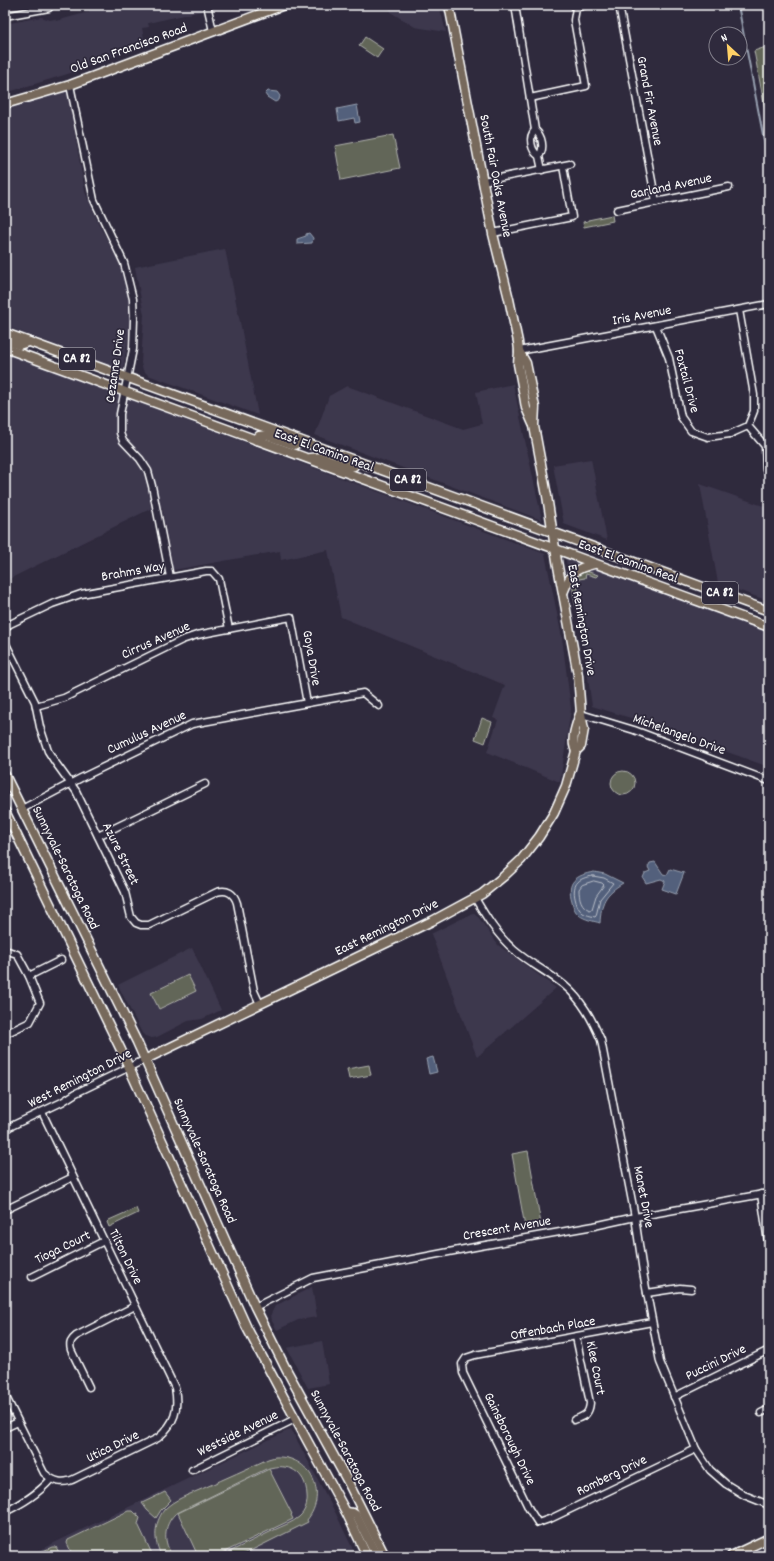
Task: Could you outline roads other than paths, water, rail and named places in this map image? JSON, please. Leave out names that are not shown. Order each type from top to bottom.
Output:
[{"type":"main road","name":"Old San Francisco Road","points":[[5,104],[70,85],[284,5]]},
{"type":"main road","name":"South Fair Oaks Avenue","points":[[449,5],[493,233],[509,299],[519,351],[526,363],[535,407],[534,426],[552,532]]},
{"type":"main road","name":"East El Camino Real","points":[[5,333],[769,611]]},
{"type":"main road","points":[[5,340],[19,345],[28,342]]},
{"type":"main road","name":"East El Camino Real","points":[[5,348],[769,627]]},
{"type":"main road","points":[[256,440],[260,436],[266,435],[294,445],[301,440]]},
{"type":"main road","points":[[307,459],[322,457],[350,467],[354,466],[356,461]]},
{"type":"main road","name":"East Remington Drive","points":[[144,1060],[432,921],[475,898],[493,886],[512,869],[539,837],[566,786],[576,751],[572,745],[575,728],[580,714],[578,675],[552,532]]},
{"type":"main road","points":[[563,593],[574,571],[580,567],[594,564]]},
{"type":"main road","name":"Sunnyvale-Saratoga Road","points":[[5,775],[144,1060],[255,1307],[286,1369],[345,1477],[384,1555]]},
{"type":"main road","name":"Sunnyvale-Saratoga Road","points":[[5,811],[129,1067],[232,1296],[258,1350],[346,1512],[367,1556]]},
{"type":"main road","name":"Sunnyvale-Saratoga Road","points":[[346,1512],[356,1515],[374,1551],[384,1555]]},
{"type":"main road","points":[[731,1556],[769,1538]]},
{"type":"street","points":[[207,5],[213,31]]},
{"type":"street","points":[[514,5],[535,130],[540,135],[542,143],[542,152],[539,156]]},
{"type":"street","points":[[530,98],[586,86],[574,20],[574,6],[585,5]]},
{"type":"street","name":"Grand Fir Avenue","points":[[619,5],[656,202]]},
{"type":"street","points":[[5,16],[49,8]]},
{"type":"street","name":"Cezanne Drive","points":[[70,85],[94,200],[122,257],[133,299],[134,338],[119,424],[120,433],[123,441],[140,459],[148,471],[170,577]]},
{"type":"street","points":[[535,130],[531,138],[533,149],[539,156],[542,170]]},
{"type":"street","points":[[483,182],[570,164]]},
{"type":"street","points":[[493,233],[572,217],[563,166]]},
{"type":"street","name":"Garland Avenue","points":[[617,210],[729,187]]},
{"type":"street","name":"Iris Avenue","points":[[519,351],[769,304]]},
{"type":"street","points":[[739,310],[754,395],[754,411],[748,426],[765,446],[766,470]]},
{"type":"street","name":"Foxtail Drive","points":[[656,326],[669,358],[681,417],[691,431],[708,437],[730,434],[748,426]]},
{"type":"street","name":"Brahms Way","points":[[5,628],[10,624],[52,604],[81,594],[170,577],[212,571],[219,579],[228,629]]},
{"type":"street","name":"Cirrus Avenue","points":[[36,706],[64,698],[182,640],[197,635],[291,618]]},
{"type":"street","name":"Goya Drive","points":[[291,618],[307,703]]},
{"type":"street","name":"Azure Street","points":[[5,642],[36,706],[40,727],[48,751],[54,762],[76,791],[127,895],[131,917],[141,926],[154,922],[217,892],[228,891],[233,894],[237,903],[254,991],[260,1004]]},
{"type":"street","name":"Cumulus Avenue","points":[[22,809],[71,783],[192,724],[363,693],[379,706]]},
{"type":"street","name":"Michelangelo Drive","points":[[580,714],[634,730],[769,781]]},
{"type":"street","points":[[98,836],[205,784]]},
{"type":"street","name":"Manet Drive","points":[[475,898],[488,919],[505,941],[531,963],[563,984],[575,995],[592,1019],[601,1040],[635,1217],[660,1362],[696,1449],[710,1470],[726,1484],[744,1495],[769,1505]]},
{"type":"street","points":[[5,950],[17,954],[29,976],[40,1003],[30,1022],[5,1034]]},
{"type":"street","points":[[29,976],[61,960]]},
{"type":"street","name":"West Remington Drive","points":[[5,1129],[42,1112],[76,1093],[144,1060]]},
{"type":"street","name":"Tilton Drive","points":[[42,1112],[175,1388],[177,1398],[175,1415]]},
{"type":"street","points":[[5,1210],[73,1177]]},
{"type":"street","name":"Crescent Avenue","points":[[255,1307],[313,1278],[769,1193]]},
{"type":"street","points":[[761,1194],[768,1242],[768,1257]]},
{"type":"street","name":"Tioga Court","points":[[32,1277],[104,1241]]},
{"type":"street","points":[[647,1293],[680,1288],[691,1289]]},
{"type":"street","points":[[89,1387],[69,1345],[71,1340],[135,1306]]},
{"type":"street","name":"Offenbach Place","points":[[462,1364],[466,1358],[475,1355],[652,1322]]},
{"type":"street","name":"Klee Court","points":[[574,1420],[584,1416],[589,1410],[590,1403],[576,1337]]},
{"type":"street","name":"Puccini Drive","points":[[674,1397],[769,1350]]},
{"type":"street","name":"Gainsborough Drive","points":[[462,1364],[463,1373],[529,1509],[538,1522]]},
{"type":"street","points":[[5,1396],[42,1469],[51,1479],[29,1500],[5,1512]]},
{"type":"street","points":[[761,1413],[769,1409]]},
{"type":"street","name":"Utica Drive","points":[[51,1479],[60,1482],[69,1482],[158,1438],[168,1428],[175,1415]]},
{"type":"street","name":"Westside Avenue","points":[[192,1470],[295,1419]]},
{"type":"street","points":[[5,1428],[18,1422]]},
{"type":"street","name":"Romberg Drive","points":[[538,1522],[552,1518],[696,1449]]},
{"type":"water","points":[[268,91],[277,92],[280,96],[279,100],[275,102],[267,97],[265,94]]},
{"type":"water","points":[[357,105],[360,122],[355,123],[354,118],[339,121],[337,109]]},
{"type":"water","points":[[309,233],[313,238],[312,243],[297,244],[297,239],[306,236],[306,234]]},
{"type":"water","points":[[655,862],[663,874],[667,875],[670,869],[684,873],[676,894],[662,889],[665,881],[661,879],[646,883],[643,878],[645,873],[650,871],[648,867],[650,863]]},
{"type":"water","points":[[594,872],[605,874],[623,883],[612,891],[605,899],[601,909],[600,923],[581,917],[575,911],[570,894],[570,889],[574,880],[582,875]]},
{"type":"water","points":[[433,1057],[437,1072],[429,1074],[426,1059]]},
{"type":"waterway","points":[[738,5],[769,166]]}]
